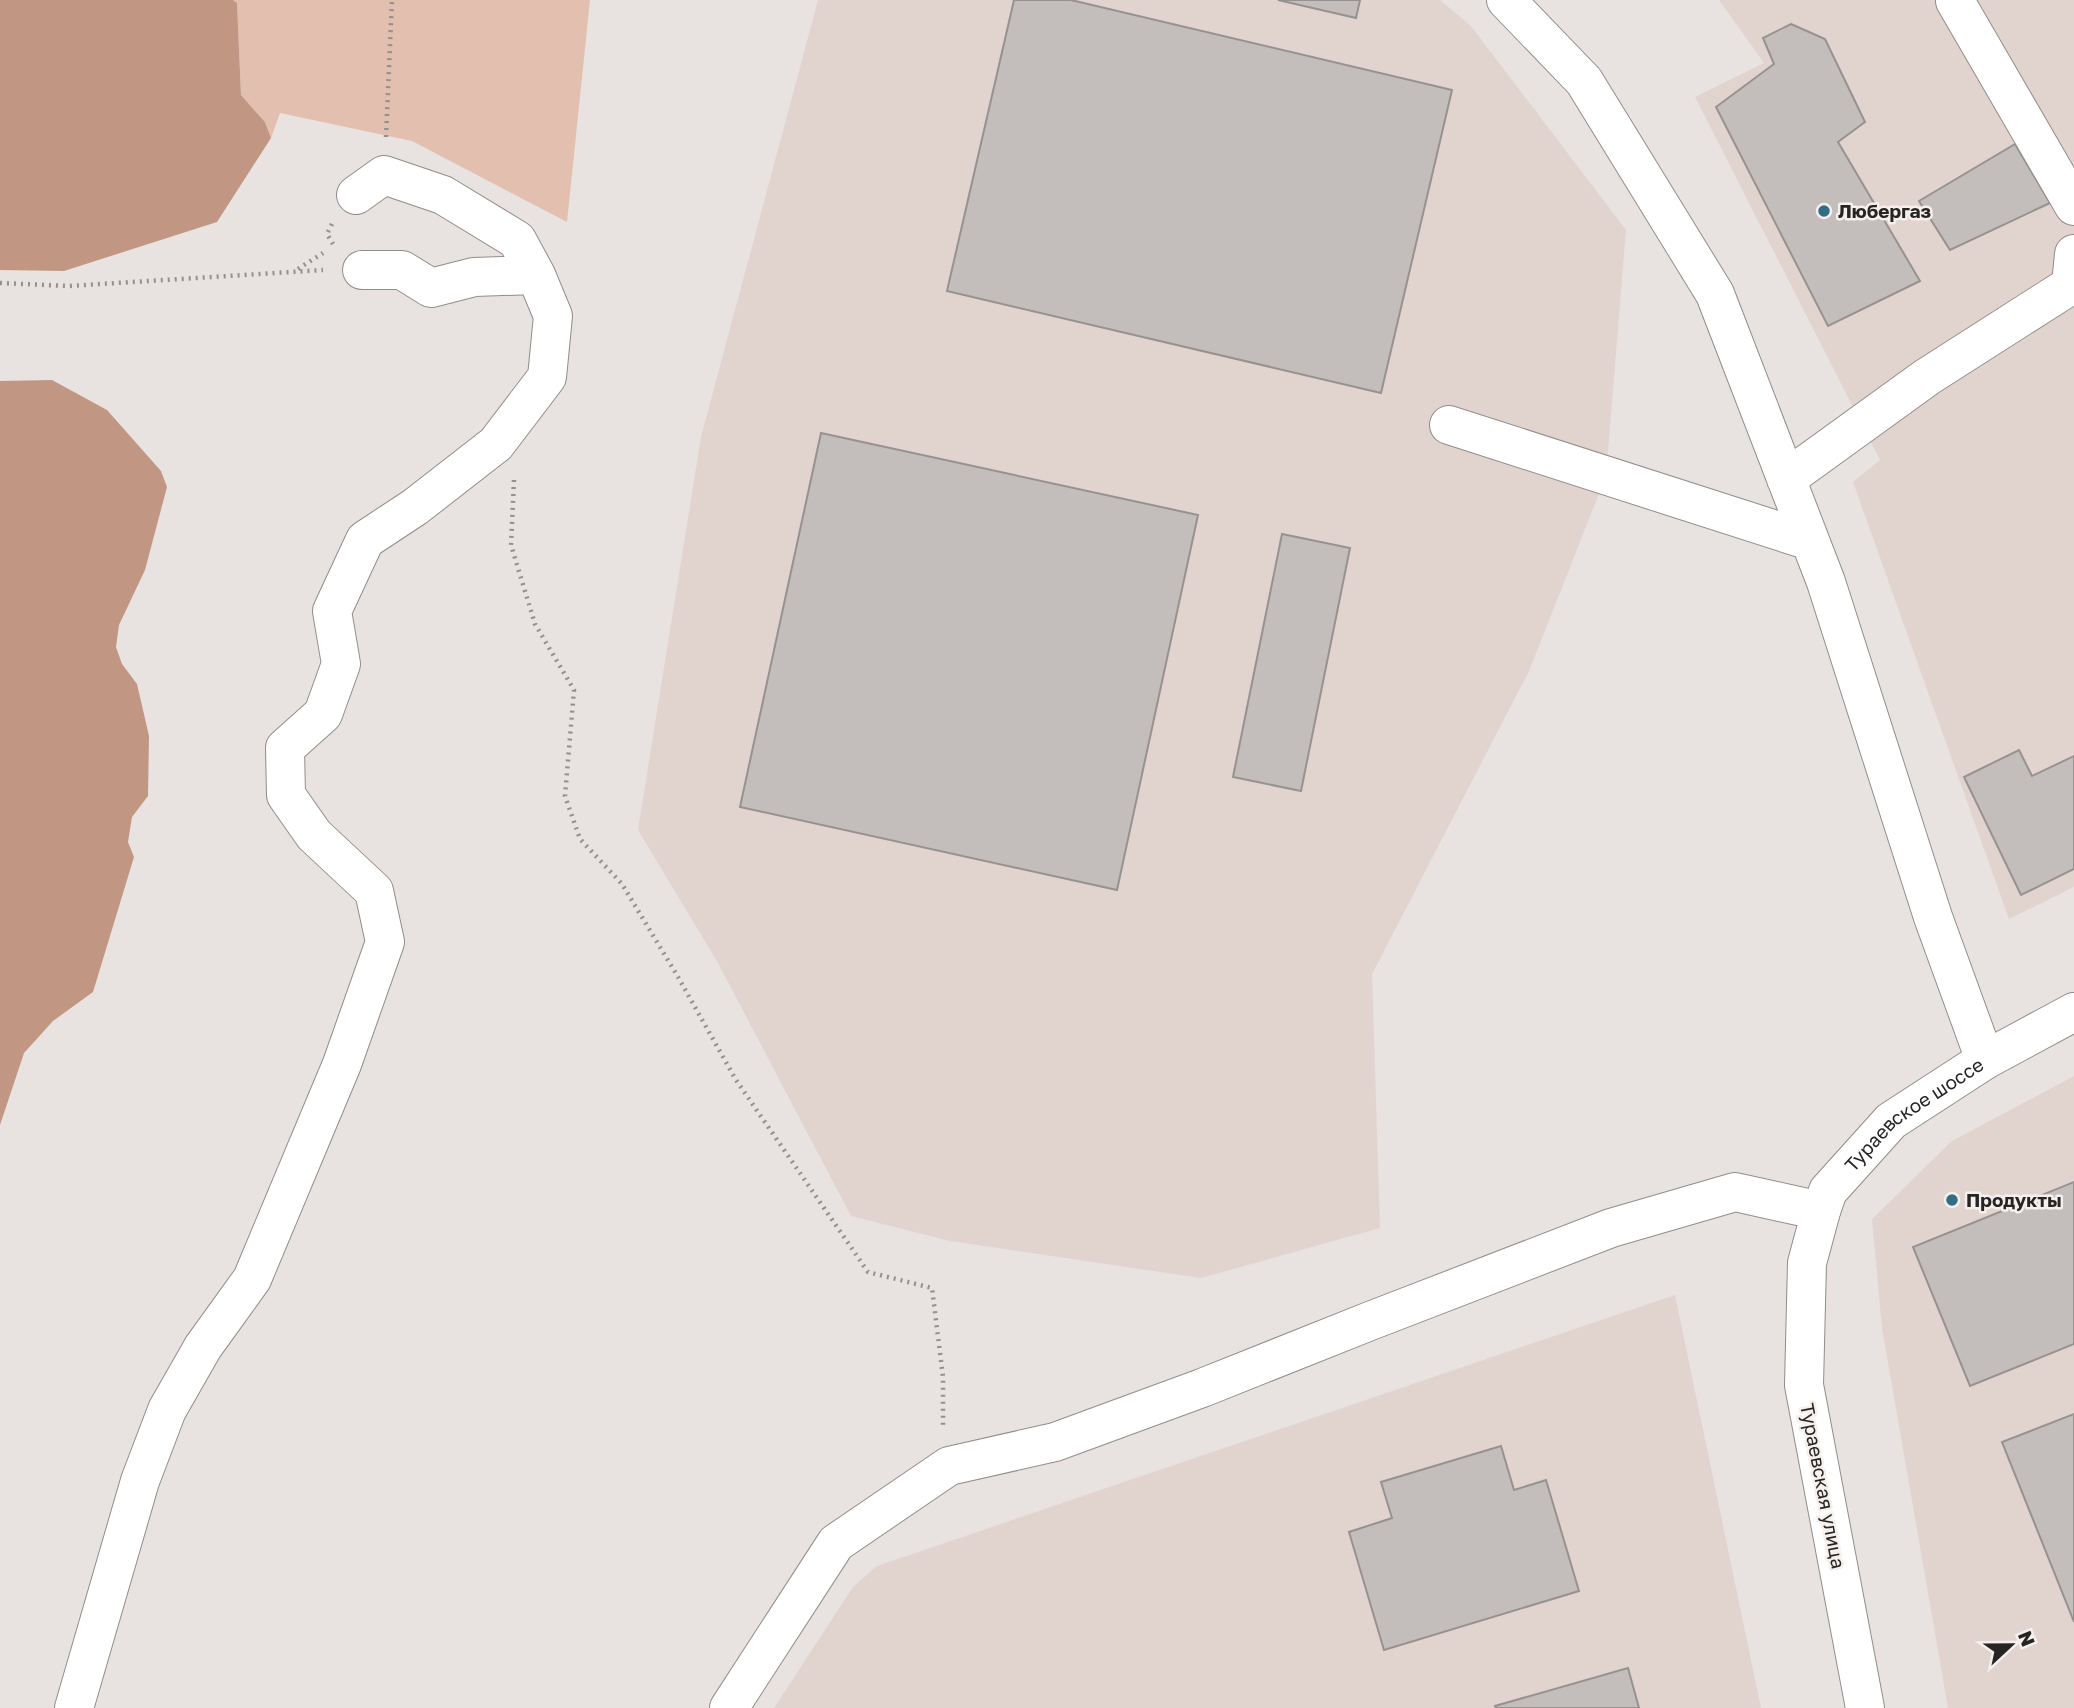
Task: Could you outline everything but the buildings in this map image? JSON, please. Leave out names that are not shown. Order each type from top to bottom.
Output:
[{"type":"street","points":[[1506,0],[1584,81],[1715,294],[1830,595],[1933,917],[1985,1060]]},
{"type":"street","points":[[1955,1],[2074,206]]},
{"type":"street","points":[[74,1708],[140,1481],[167,1410],[203,1347],[252,1279],[342,1065],[385,942],[374,891],[314,835],[286,795],[285,748],[323,714],[341,664],[332,611],[365,540],[415,507],[496,444],[547,377],[552,316],[536,275],[517,240],[443,195],[384,174],[356,195]]},
{"type":"street","points":[[1786,479],[1927,377],[2071,285],[2074,254]]},
{"type":"street","points":[[362,270],[402,270],[431,288],[474,277],[536,275]]},
{"type":"street","points":[[1449,425],[1810,541]]},
{"type":"street","name":"Тураевское шоссе","points":[[1807,1263],[1828,1191],[1891,1121],[1985,1060],[2074,1012]]},
{"type":"street","points":[[729,1708],[836,1543],[949,1466],[1055,1442],[1202,1388],[1611,1228],[1722,1195],[1735,1192],[1821,1211]]},
{"type":"street","name":"Тураевская улица","points":[[1807,1263],[1804,1385],[1865,1708]]},
{"type":"path","points":[[0,283],[69,286],[298,270],[362,270]]},
{"type":"path","points":[[496,444],[515,469],[510,545],[535,624],[574,690],[565,796],[580,839],[622,884],[678,976],[736,1080],[868,1272],[932,1288],[943,1377],[943,1433],[949,1466]]},
{"type":"shaded area","points":[[0,0],[233,0],[237,3],[241,95],[265,122],[271,138],[217,222],[64,271],[0,270]]},
{"type":"shaded area","points":[[233,0],[590,0],[567,222],[412,141],[280,113],[271,138],[265,122],[241,95],[237,3]]},
{"type":"shaded area","points":[[818,0],[1440,0],[1471,26],[1626,230],[1606,476],[1529,671],[1372,974],[1380,1228],[1201,1278],[950,1241],[851,1216],[718,963],[638,830],[701,437]]},
{"type":"shaded area","name":"Любергаз","points":[[1719,0],[2074,0],[2074,887],[2009,919],[1853,482],[1880,460],[1695,97],[1764,63]]},
{"type":"shaded area","points":[[52,380],[107,410],[161,471],[167,487],[145,570],[119,625],[116,647],[122,664],[137,684],[149,736],[148,796],[132,817],[128,842],[134,857],[93,992],[53,1021],[24,1053],[0,1125],[0,381]]},
{"type":"shaded area","points":[[2074,1076],[2074,1708],[1948,1708],[1882,1328],[1872,1219],[1952,1141]]},
{"type":"shaded area","points":[[1675,1295],[1761,1708],[774,1708],[853,1587],[877,1566]]},
{"type":"place","name":"Любергаз","points":[[1824,211]]},
{"type":"place","name":"Продукты","points":[[1952,1200]]}]
